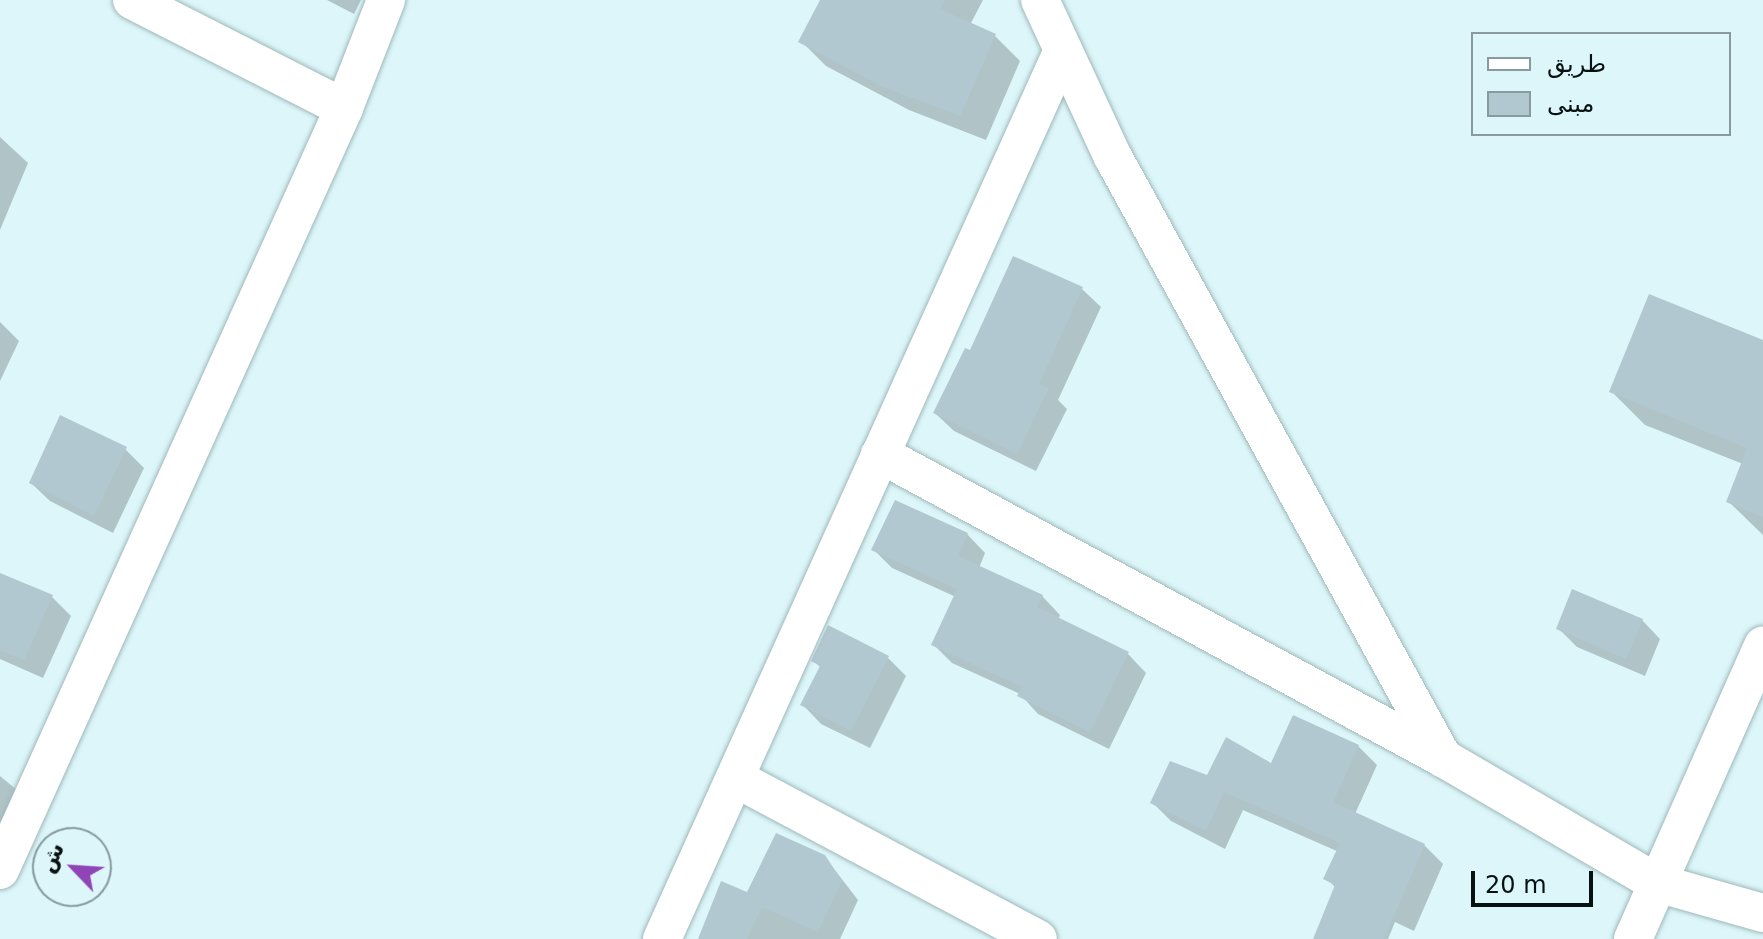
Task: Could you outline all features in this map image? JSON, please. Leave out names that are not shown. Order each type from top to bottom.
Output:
[{"type":"street","points":[[132,0],[344,108]]},
{"type":"street","points":[[0,870],[344,108],[386,0]]},
{"type":"street","points":[[1040,0],[1113,157],[1443,758]]},
{"type":"street","points":[[662,939],[1063,50]]},
{"type":"street","points":[[880,454],[1443,758],[1657,883],[1763,913]]},
{"type":"street","points":[[1633,939],[1763,645]]},
{"type":"street","points":[[735,778],[1038,939]]},
{"type":"building","points":[[820,0],[945,0],[940,9],[996,34],[960,116],[881,86],[798,42]]},
{"type":"building","points":[[1013,256],[1083,287],[1039,384],[1049,388],[1017,454],[933,413],[965,348],[970,350]]},
{"type":"building","points":[[1649,294],[1763,340],[1763,517],[1726,502],[1747,448],[1609,392]]},
{"type":"building","points":[[60,415],[127,447],[94,516],[29,483]]},
{"type":"building","points":[[895,500],[968,533],[958,556],[1043,595],[1037,607],[1129,652],[1090,732],[1017,696],[1022,687],[931,645],[957,589],[871,550]]},
{"type":"building","points":[[0,573],[53,595],[24,660],[0,650]]},
{"type":"building","points":[[1572,589],[1643,619],[1626,659],[1556,629]]},
{"type":"building","points":[[828,625],[889,656],[851,731],[800,705],[820,666],[811,661]]},
{"type":"building","points":[[1293,715],[1359,745],[1333,802],[1425,844],[1384,939],[1313,939],[1335,885],[1323,879],[1340,843],[1224,792],[1206,831],[1150,803],[1170,761],[1207,775],[1226,737],[1271,763]]},
{"type":"building","points":[[776,833],[825,855],[842,881],[818,932],[762,907],[747,939],[698,939],[721,881],[747,892]]}]
